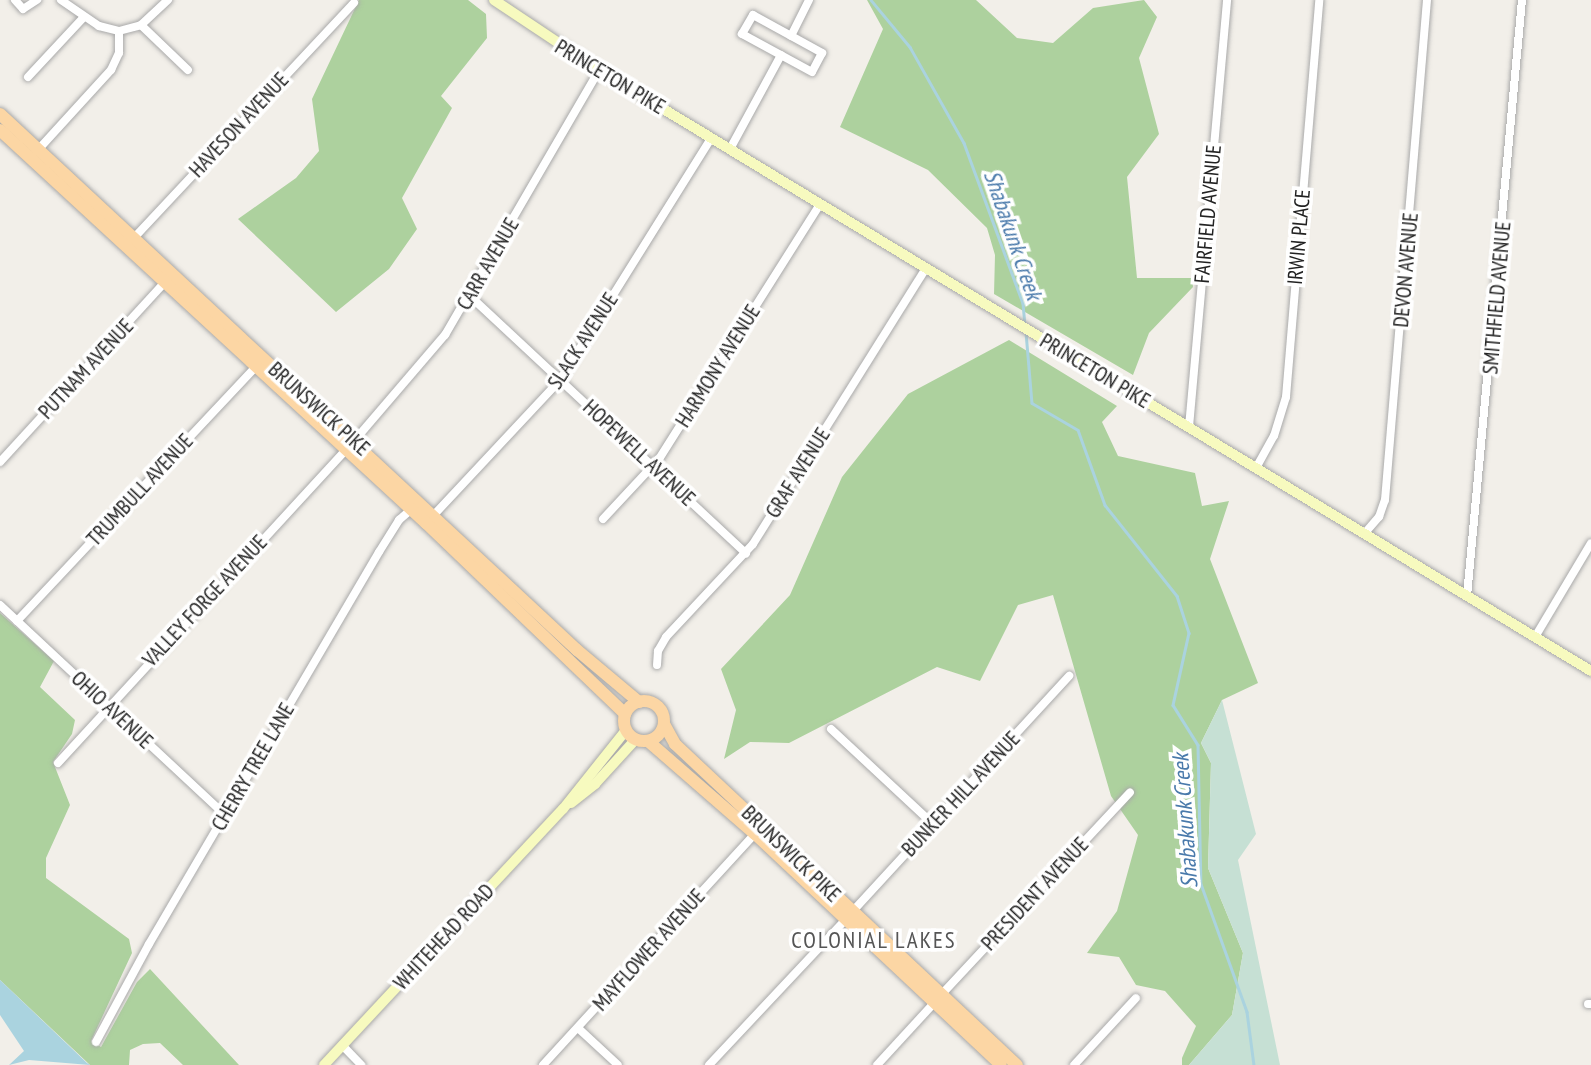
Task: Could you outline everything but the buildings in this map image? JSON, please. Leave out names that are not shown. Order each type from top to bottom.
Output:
[{"type":"main road","name":"PRINCETON PIKE","points":[[494,0],[599,70],[1591,671]]},
{"type":"main road","name":"BRUNSWICK PIKE","points":[[0,114],[4,131],[34,154],[349,445],[410,509],[430,518],[522,605],[625,713]]},
{"type":"main road","name":"BRUNSWICK PIKE","points":[[349,445],[423,503],[430,518]]},
{"type":"main road","name":"BRUNSWICK PIKE","points":[[522,605],[639,702]]},
{"type":"main road","points":[[639,702],[657,706],[664,724],[657,738],[642,740],[626,730],[625,713],[639,702]]},
{"type":"main road","name":"BRUNSWICK PIKE","points":[[664,724],[675,744],[848,916]]},
{"type":"main road","name":"WHITEHEAD ROAD","points":[[324,1065],[563,809],[626,730]]},
{"type":"main road","name":"BRUNSWICK PIKE","points":[[642,740],[755,834],[938,999],[1017,1065]]},
{"type":"main road","name":"WHITEHEAD ROAD","points":[[563,809],[595,785],[642,740]]},
{"type":"main road","name":"BRUNSWICK PIKE","points":[[938,999],[1002,1065]]},
{"type":"street","points":[[15,0],[23,9],[37,0]]},
{"type":"street","points":[[61,0],[84,17],[119,31],[141,25],[168,0]]},
{"type":"street","points":[[791,36],[809,0]]},
{"type":"street","name":"FAIRFIELD AVENUE","points":[[1189,427],[1227,0]]},
{"type":"street","name":"IRWIN PLACE","points":[[1256,468],[1274,436],[1286,397],[1319,0]]},
{"type":"street","name":"DEVON AVENUE","points":[[1364,534],[1379,517],[1385,500],[1427,0]]},
{"type":"street","name":"SMITHFIELD AVENUE","points":[[1467,596],[1522,0]]},
{"type":"street","name":"HAVESON AVENUE","points":[[129,243],[354,3]]},
{"type":"street","points":[[753,15],[822,53],[812,72],[780,55],[743,34],[753,15]]},
{"type":"street","points":[[28,77],[84,17]]},
{"type":"street","points":[[141,25],[188,70]]},
{"type":"street","points":[[34,154],[111,70],[118,53],[119,31]]},
{"type":"street","points":[[730,149],[780,55]]},
{"type":"street","name":"CARR AVENUE","points":[[349,445],[445,335],[471,297],[599,70]]},
{"type":"street","name":"SLACK AVENUE","points":[[430,518],[560,380],[712,138]]},
{"type":"street","name":"HARMONY AVENUE","points":[[603,519],[653,466],[820,204]]},
{"type":"street","name":"GRAF AVENUE","points":[[657,665],[658,651],[666,637],[746,553],[926,268]]},
{"type":"street","name":"PUTNAM AVENUE","points":[[0,462],[168,279]]},
{"type":"street","name":"HOPEWELL AVENUE","points":[[471,297],[746,553]]},
{"type":"street","name":"TRUMBULL AVENUE","points":[[17,621],[259,363]]},
{"type":"street","name":"VALLEY FORGE AVENUE","points":[[58,763],[349,445]]},
{"type":"street","name":"CHERRY TREE LANE","points":[[96,1042],[379,552],[410,509],[423,503]]},
{"type":"street","points":[[1535,637],[1591,543]]},
{"type":"street","name":"OHIO AVENUE","points":[[0,606],[225,815]]},
{"type":"street","name":"BUNKER HILL AVENUE","points":[[709,1065],[1069,676]]},
{"type":"street","points":[[831,729],[933,824]]},
{"type":"street","name":"PRESIDENT AVENUE","points":[[877,1065],[1130,792]]},
{"type":"street","name":"MAYFLOWER AVENUE","points":[[543,1065],[755,834]]},
{"type":"street","points":[[1074,1065],[1136,998]]},
{"type":"street","points":[[578,1028],[618,1065]]},
{"type":"street","points":[[342,1045],[361,1065]]},
{"type":"green space","points":[[359,0],[468,0],[486,14],[487,38],[441,96],[452,108],[402,198],[417,229],[389,269],[336,312],[238,219],[296,178],[319,151],[312,99]]},
{"type":"green space","points":[[867,0],[976,0],[1017,38],[1053,43],[1093,8],[1144,0],[1157,17],[1139,58],[1159,134],[1127,177],[1137,278],[1192,278],[1193,287],[1149,333],[1133,375],[994,294],[995,255],[987,228],[928,170],[840,127],[883,29]]},
{"type":"green space","points":[[1009,340],[1117,406],[1102,422],[1118,456],[1195,473],[1202,506],[1229,501],[1210,559],[1258,683],[1222,700],[1201,743],[1211,763],[1208,868],[1243,953],[1232,1015],[1189,1065],[1182,1065],[1182,1058],[1196,1026],[1165,991],[1136,985],[1119,957],[1087,953],[1117,911],[1138,835],[1111,796],[1053,595],[1018,605],[980,681],[937,667],[789,743],[750,742],[724,759],[736,710],[721,669],[790,595],[842,477],[908,394]]},
{"type":"green space","points":[[0,613],[54,661],[40,687],[75,720],[72,734],[53,762],[70,805],[46,858],[46,878],[129,939],[132,953],[91,1041],[101,1047],[137,982],[150,969],[239,1065],[183,1065],[160,1043],[143,1044],[130,1050],[129,1065],[90,1065],[0,980]]},
{"type":"green space","points":[[1222,700],[1256,834],[1238,860],[1280,1065],[1189,1065],[1232,1015],[1243,953],[1208,868],[1211,763],[1201,743]]},
{"type":"water","points":[[0,980],[90,1065],[29,1060],[9,1065],[24,1051],[0,1015]]},
{"type":"waterway","name":"Shabakunk Creek","points":[[871,0],[910,47],[964,143],[1023,303],[1025,325]]},
{"type":"waterway","name":"Shabakunk Creek","points":[[1026,332],[1032,403],[1078,430],[1105,505],[1177,596],[1189,633],[1173,705],[1198,745],[1201,884],[1247,1012],[1254,1065]]},
{"type":"district","name":"COLONIAL LAKES","points":[[874,940]]}]
